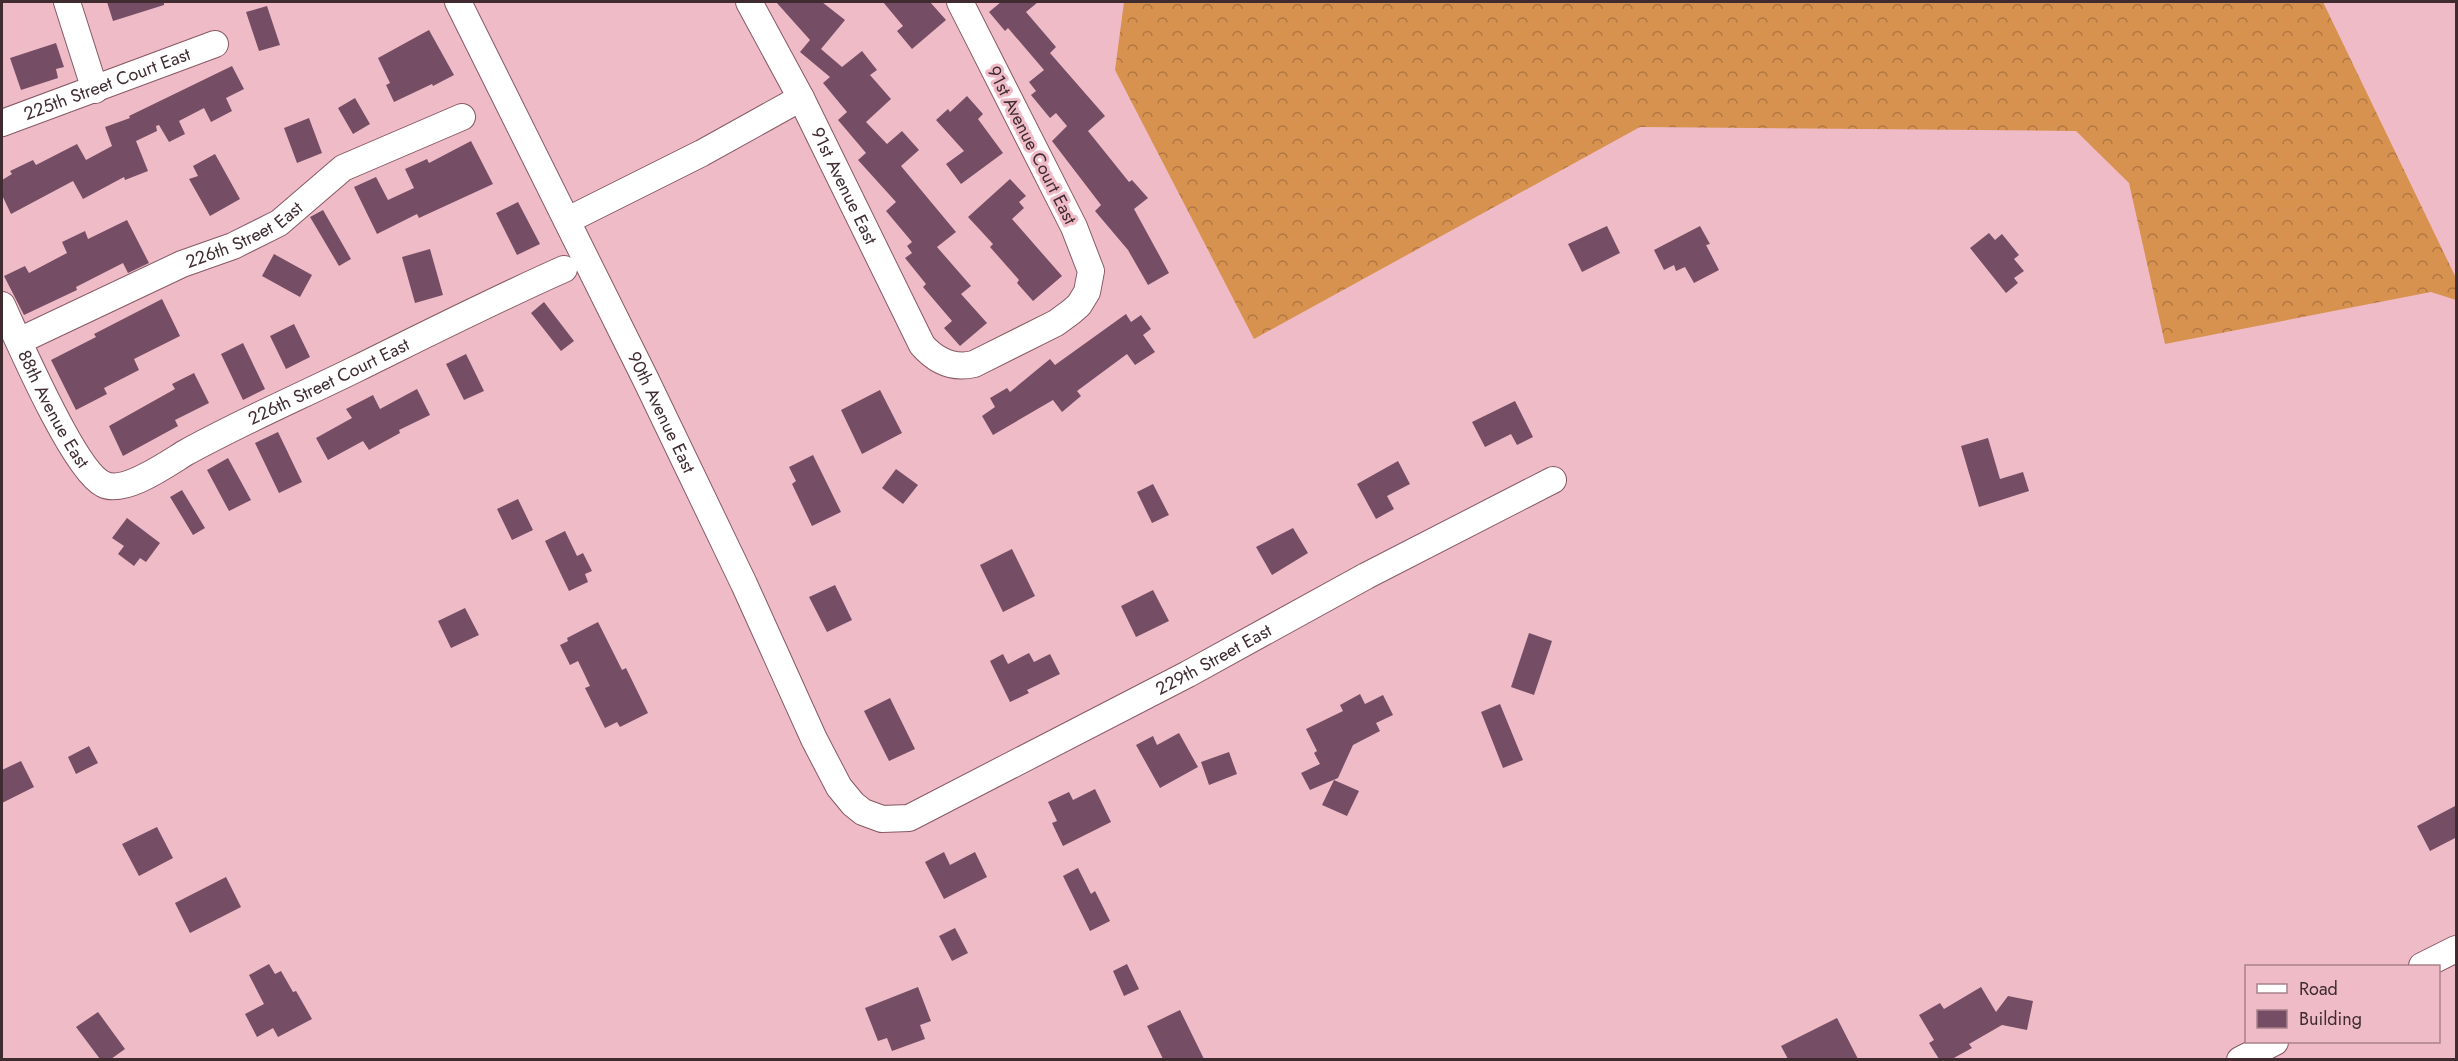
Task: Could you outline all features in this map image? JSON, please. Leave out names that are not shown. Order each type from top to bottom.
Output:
[{"type":"street","points":[[67,2],[95,90]]},
{"type":"street","name":"90th Avenue East","points":[[458,2],[568,220],[744,584],[814,739],[839,787],[853,804],[869,815]]},
{"type":"street","name":"91st Avenue East","points":[[749,2],[801,99],[913,328],[929,353],[945,363]]},
{"type":"street","name":"91st Avenue Court East","points":[[945,363],[961,367],[984,359],[1056,323],[1079,305],[1087,292],[1091,271],[1074,227],[960,2]]},
{"type":"street","name":"225th Street Court East","points":[[2,123],[215,44]]},
{"type":"street","points":[[568,220],[702,153],[801,99]]},
{"type":"street","name":"226th Street East","points":[[19,341],[182,264],[233,246],[279,223],[343,168],[462,117]]},
{"type":"street","name":"226th Street Court East","points":[[94,478],[105,486],[117,487],[137,480],[204,443],[495,299],[564,269]]},
{"type":"street","name":"88th Avenue East","points":[[2,305],[70,445],[84,468],[94,478]]},
{"type":"street","name":"229th Street East","points":[[869,815],[882,819],[909,818],[1188,675],[1366,576],[1553,480]]},
{"type":"street","points":[[2424,965],[2457,949]]},
{"type":"street","points":[[2240,1059],[2271,1043]]},
{"type":"green space","points":[[1124,2],[2323,2],[2456,278],[2456,300],[2431,292],[2165,344],[2129,183],[2076,131],[1640,127],[1254,339],[1115,70]]},
{"type":"building","points":[[107,2],[164,2],[164,5],[113,21]]},
{"type":"building","points":[[776,2],[822,2],[845,20],[821,49],[842,67],[862,51],[877,70],[870,75],[891,99],[866,122],[887,144],[902,131],[919,150],[901,166],[956,232],[937,247],[971,286],[961,294],[987,323],[960,346],[944,328],[952,321],[923,287],[926,284],[905,258],[912,253],[907,246],[912,242],[886,211],[896,202],[858,160],[866,153],[838,120],[847,112],[823,83],[830,77],[800,52],[810,40]]},
{"type":"building","points":[[883,2],[930,2],[946,20],[912,49],[897,31],[903,26]]},
{"type":"building","points":[[1001,2],[1038,2],[1026,12],[1056,47],[1050,53],[1105,116],[1088,131],[1129,182],[1132,180],[1148,198],[1134,209],[1169,273],[1148,285],[1128,250],[1095,211],[1101,205],[1052,141],[1067,126],[1056,113],[1050,118],[1031,95],[1036,91],[1029,82],[1044,70],[1008,28],[1005,31],[989,12]]},
{"type":"building","points":[[267,6],[280,45],[259,51],[246,12]]},
{"type":"building","points":[[429,30],[454,75],[394,102],[386,85],[390,83],[378,58]]},
{"type":"building","points":[[56,43],[64,67],[56,69],[58,78],[21,90],[10,58]]},
{"type":"building","points":[[232,66],[244,89],[226,98],[232,111],[211,122],[204,108],[179,121],[185,134],[169,142],[159,125],[156,126],[157,131],[136,141],[148,171],[125,180],[124,177],[83,199],[73,181],[11,214],[2,195],[2,180],[12,174],[10,171],[33,160],[36,165],[77,144],[86,160],[112,146],[105,127],[130,118],[129,116]]},
{"type":"building","points":[[967,96],[983,114],[978,119],[1003,153],[961,184],[946,164],[964,151],[936,120],[948,109],[950,112]]},
{"type":"building","points":[[355,98],[370,124],[353,134],[338,108]]},
{"type":"building","points":[[309,118],[322,153],[297,163],[284,128]]},
{"type":"building","points":[[471,141],[493,184],[419,218],[417,214],[377,234],[354,187],[376,177],[388,200],[414,188],[405,169],[427,159],[429,163]]},
{"type":"building","points":[[215,154],[240,199],[210,216],[189,179],[198,176],[193,166]]},
{"type":"building","points":[[1010,179],[1026,196],[1019,202],[1024,208],[1012,219],[1062,276],[1033,301],[1017,283],[1019,280],[990,247],[993,244],[968,217]]},
{"type":"building","points":[[518,202],[540,244],[517,255],[496,213]]},
{"type":"building","points":[[323,210],[351,259],[339,266],[310,217]]},
{"type":"building","points":[[127,220],[149,263],[128,273],[123,263],[76,287],[77,290],[24,315],[4,276],[25,266],[29,273],[67,253],[62,242],[85,231],[88,239]]},
{"type":"building","points":[[1607,226],[1620,253],[1582,272],[1568,244]]},
{"type":"building","points":[[1700,226],[1710,244],[1706,245],[1719,270],[1694,283],[1685,267],[1676,271],[1674,265],[1664,270],[1654,250]]},
{"type":"building","points":[[1989,233],[1995,240],[2002,234],[2019,255],[2014,259],[2024,271],[2014,278],[2018,283],[2006,293],[1970,248]]},
{"type":"building","points":[[430,249],[443,295],[415,303],[402,257]]},
{"type":"building","points":[[274,254],[312,275],[300,297],[262,276]]},
{"type":"building","points":[[162,299],[180,336],[134,359],[139,370],[104,388],[107,394],[76,410],[51,360],[96,337],[94,334]]},
{"type":"building","points":[[544,302],[574,341],[561,351],[531,313]]},
{"type":"building","points":[[1126,314],[1131,322],[1141,315],[1151,329],[1143,335],[1155,352],[1135,365],[1127,354],[1077,391],[1081,396],[1062,412],[1053,400],[993,435],[982,416],[995,407],[990,398],[1007,388],[1010,392],[1050,359],[1055,365]]},
{"type":"building","points":[[294,324],[310,357],[286,369],[270,336]]},
{"type":"building","points":[[243,343],[265,389],[243,400],[221,354]]},
{"type":"building","points":[[466,354],[484,391],[464,400],[446,364]]},
{"type":"building","points":[[194,373],[209,403],[175,420],[178,426],[123,456],[109,426],[175,389],[172,384]]},
{"type":"building","points":[[417,389],[430,415],[399,430],[400,433],[369,450],[363,441],[328,460],[316,438],[352,418],[346,409],[373,395],[380,409]]},
{"type":"building","points":[[880,390],[902,433],[862,454],[841,410]]},
{"type":"building","points":[[1515,401],[1533,437],[1517,445],[1511,434],[1485,447],[1472,422]]},
{"type":"building","points":[[278,432],[302,482],[279,493],[255,443]]},
{"type":"building","points":[[1988,438],[2000,479],[2023,472],[2029,491],[1979,507],[1961,446]]},
{"type":"building","points":[[813,455],[841,512],[812,526],[792,484],[796,481],[789,467]]},
{"type":"building","points":[[228,458],[251,500],[229,511],[207,470]]},
{"type":"building","points":[[1398,461],[1410,484],[1387,496],[1394,509],[1376,519],[1357,484]]},
{"type":"building","points":[[896,469],[918,485],[903,504],[882,488]]},
{"type":"building","points":[[1153,484],[1169,515],[1152,523],[1137,492]]},
{"type":"building","points":[[182,490],[205,528],[193,535],[170,497]]},
{"type":"building","points":[[518,499],[533,530],[512,540],[497,509]]},
{"type":"building","points":[[127,518],[160,543],[146,562],[140,558],[134,566],[118,554],[124,546],[112,538]]},
{"type":"building","points":[[1293,528],[1308,553],[1272,575],[1256,547]]},
{"type":"building","points":[[565,531],[577,556],[583,553],[592,571],[585,574],[588,582],[569,591],[545,541]]},
{"type":"building","points":[[1012,549],[1035,596],[1003,612],[980,565]]},
{"type":"building","points":[[835,585],[852,620],[827,632],[809,597]]},
{"type":"building","points":[[1153,590],[1169,621],[1136,637],[1121,606]]},
{"type":"building","points":[[465,608],[479,635],[451,648],[438,621]]},
{"type":"building","points":[[598,622],[622,670],[626,668],[648,713],[620,727],[617,722],[605,728],[585,688],[590,686],[578,661],[570,665],[560,645],[568,641],[567,638]]},
{"type":"building","points":[[1529,633],[1552,641],[1534,695],[1511,687]]},
{"type":"building","points":[[1029,653],[1034,662],[1050,654],[1060,674],[1027,690],[1029,693],[1010,702],[990,661],[1003,654],[1008,664]]},
{"type":"building","points":[[1360,694],[1365,704],[1383,695],[1393,715],[1376,723],[1380,731],[1353,745],[1338,778],[1310,790],[1301,773],[1320,764],[1314,753],[1317,751],[1306,729],[1343,711],[1340,705]]},
{"type":"building","points":[[890,698],[915,749],[889,761],[864,711]]},
{"type":"building","points":[[1500,704],[1523,760],[1503,768],[1481,712]]},
{"type":"building","points":[[1179,733],[1198,767],[1160,788],[1136,745],[1153,736],[1157,745]]},
{"type":"building","points":[[89,746],[98,763],[76,774],[68,757]]},
{"type":"building","points":[[1229,752],[1237,774],[1209,785],[1201,762]]},
{"type":"building","points":[[21,761],[34,787],[2,803],[2,770]]},
{"type":"building","points":[[1334,780],[1359,791],[1347,816],[1322,805]]},
{"type":"building","points":[[1095,789],[1111,822],[1063,846],[1052,823],[1057,821],[1048,802],[1069,792],[1073,800]]},
{"type":"building","points":[[2457,805],[2457,837],[2430,851],[2417,826]]},
{"type":"building","points":[[157,827],[173,858],[139,876],[122,844]]},
{"type":"building","points":[[944,852],[950,865],[975,852],[987,877],[944,899],[925,862]]},
{"type":"building","points":[[1078,868],[1091,894],[1095,891],[1110,921],[1090,931],[1063,876]]},
{"type":"building","points":[[226,877],[241,907],[190,933],[175,903]]},
{"type":"building","points":[[955,928],[968,953],[952,961],[939,936]]},
{"type":"building","points":[[269,964],[275,974],[281,971],[312,1019],[278,1037],[273,1028],[257,1037],[245,1014],[264,1004],[249,975]]},
{"type":"building","points":[[1127,964],[1139,989],[1124,996],[1113,971]]},
{"type":"building","points":[[918,987],[931,1021],[920,1025],[925,1039],[892,1051],[887,1038],[878,1041],[865,1008]]},
{"type":"building","points":[[1981,987],[1996,1012],[2008,996],[2033,1001],[2027,1030],[2002,1025],[1969,1044],[1972,1048],[1952,1059],[1939,1059],[1929,1043],[1934,1040],[1919,1015],[1940,1003],[1944,1009]]},
{"type":"building","points":[[1180,1010],[1204,1059],[1163,1059],[1147,1026]]},
{"type":"building","points":[[98,1012],[125,1049],[111,1059],[100,1059],[76,1027]]},
{"type":"building","points":[[1837,1018],[1858,1059],[1788,1059],[1781,1046]]}]
